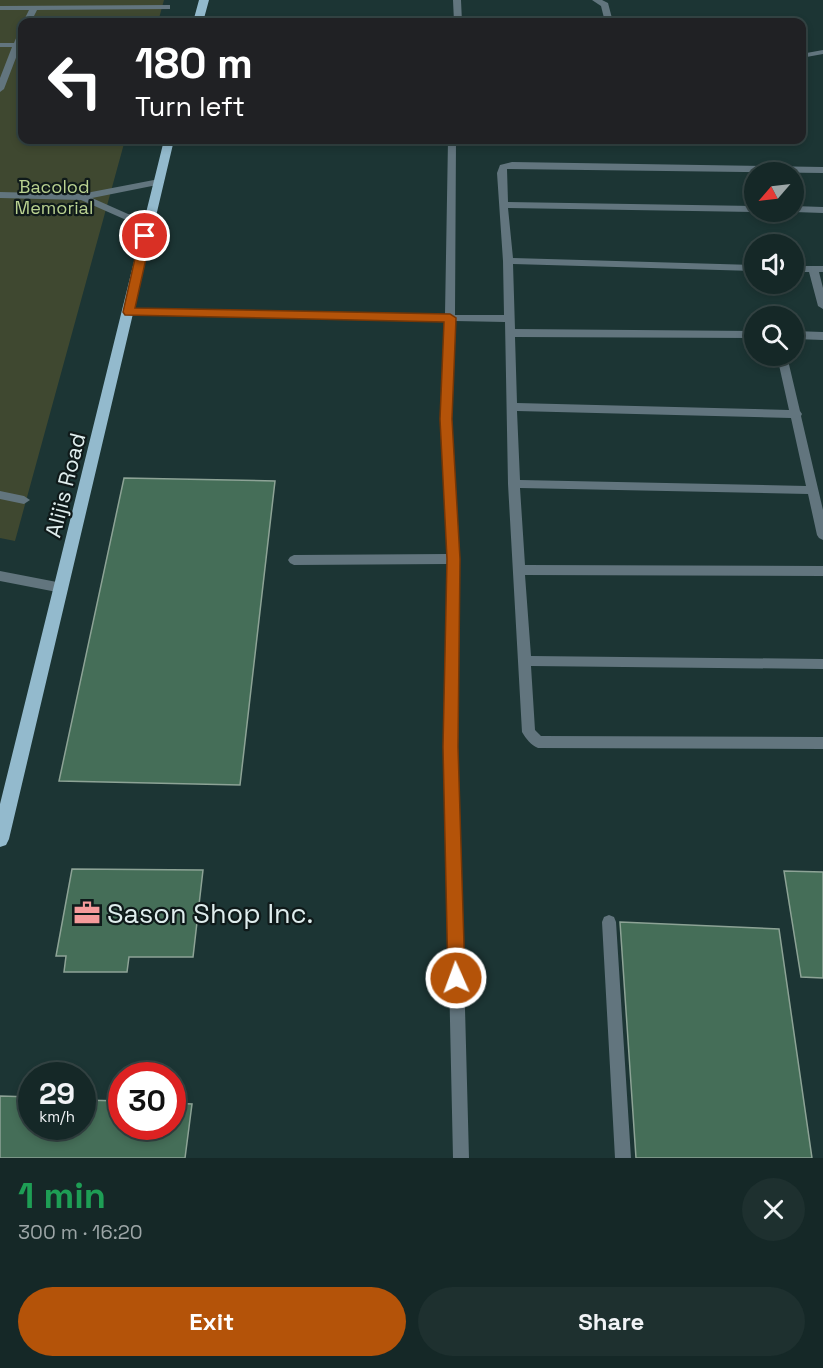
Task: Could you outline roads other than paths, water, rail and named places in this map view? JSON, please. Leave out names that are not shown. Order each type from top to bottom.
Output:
[{"type":"main road","points":[[199,18],[204,0]]},
{"type":"main road","name":"Alijis Road","points":[[0,839],[168,144]]},
{"type":"street","points":[[457,0],[458,18]]},
{"type":"street","points":[[596,0],[605,5],[608,18]]},
{"type":"street","points":[[0,8],[167,7]]},
{"type":"street","points":[[29,18],[34,9]]},
{"type":"street","points":[[0,89],[18,41]]},
{"type":"street","points":[[0,45],[16,45]]},
{"type":"street","points":[[806,55],[823,52]]},
{"type":"street","points":[[452,144],[450,318],[446,419],[454,559],[451,747],[461,1158]]},
{"type":"street","points":[[823,171],[512,165],[503,167],[501,173],[508,261],[513,483],[529,732],[538,742],[823,743]]},
{"type":"street","points":[[0,195],[81,196],[159,182]]},
{"type":"street","points":[[81,196],[127,217],[150,218]]},
{"type":"street","points":[[504,205],[744,209]]},
{"type":"street","points":[[804,209],[823,210]]},
{"type":"street","points":[[508,261],[744,268]]},
{"type":"street","points":[[818,269],[823,306]]},
{"type":"street","points":[[129,312],[510,319]]},
{"type":"street","points":[[510,333],[744,334]]},
{"type":"street","points":[[804,335],[823,336]]},
{"type":"street","points":[[785,366],[823,535]]},
{"type":"street","points":[[511,407],[797,414]]},
{"type":"street","points":[[513,483],[811,490]]},
{"type":"street","points":[[0,495],[24,500]]},
{"type":"street","points":[[294,560],[454,559]]},
{"type":"street","points":[[520,570],[823,571]]},
{"type":"street","points":[[0,576],[62,588]]},
{"type":"street","points":[[524,661],[823,664]]},
{"type":"street","points":[[609,922],[622,1158]]},
{"type":"place","name":"Sason Shop Inc.","points":[[87,913]]},
{"type":"park label","name":"Bacolod Memorial","points":[[54,196]]}]
